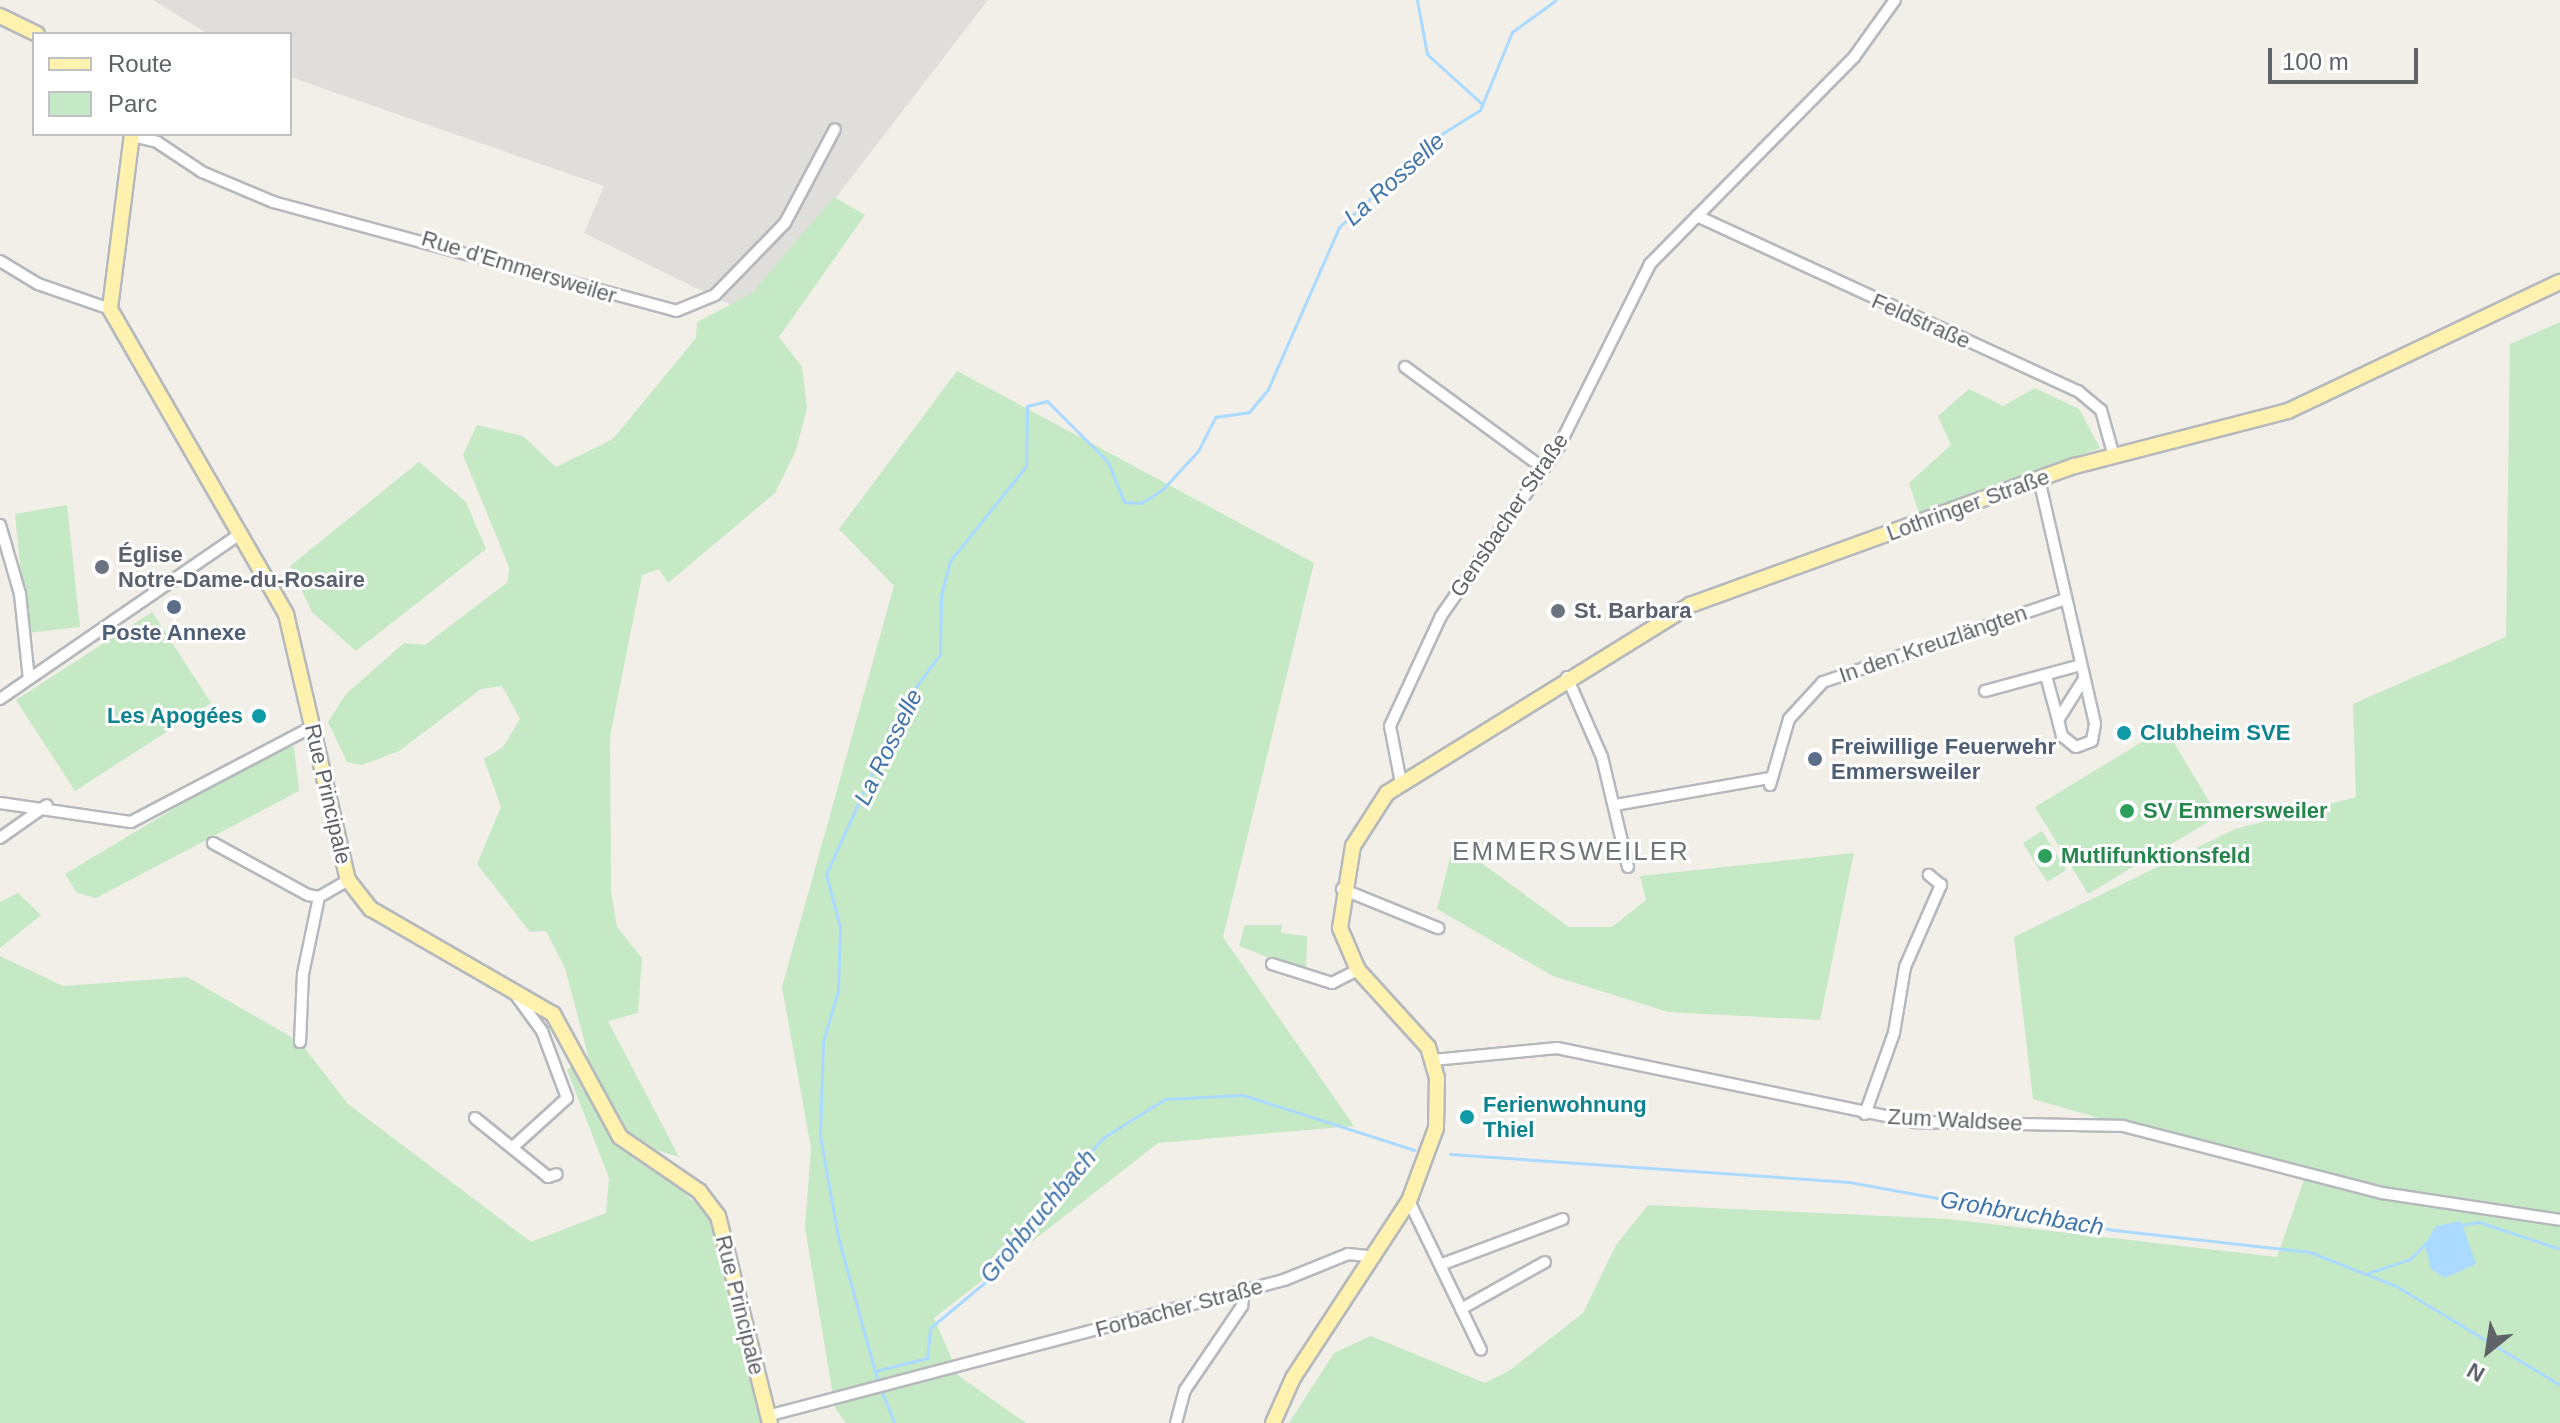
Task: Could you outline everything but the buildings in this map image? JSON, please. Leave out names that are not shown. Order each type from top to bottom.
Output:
[{"type":"main road","points":[[0,16],[33,32]]},
{"type":"main road","points":[[110,309],[132,136]]},
{"type":"main road","name":"Lothringer Straße","points":[[1401,783],[1567,677],[1690,605],[2113,453],[2288,411],[2560,282]]},
{"type":"main road","name":"Rue Principale","points":[[110,309],[286,614],[348,880],[371,909],[553,1014],[620,1137],[687,1181],[718,1216],[769,1420]]},
{"type":"main road","points":[[1273,1423],[1293,1378],[1409,1201],[1429,1152],[1439,1111],[1433,1060],[1411,1021],[1358,970],[1340,928],[1342,889],[1367,817],[1401,783]]},
{"type":"street","name":"Gensbacher Straße","points":[[1401,783],[1391,754],[1395,713],[1458,586],[1559,446],[1650,264],[1854,57],[1895,0]]},
{"type":"street","name":"Rue d'Emmersweiler","points":[[136,136],[157,142],[202,172],[273,202],[676,311],[715,295],[785,223],[835,129]]},
{"type":"street","name":"Feldstraße","points":[[1697,216],[2078,391],[2101,410],[2113,453]]},
{"type":"street","points":[[0,261],[38,284],[110,309]]},
{"type":"street","points":[[1405,367],[1543,468]]},
{"type":"street","points":[[2039,479],[2095,724],[2092,741],[2067,743],[2046,676]]},
{"type":"street","points":[[0,525],[20,594],[29,679]]},
{"type":"street","points":[[0,699],[239,535]]},
{"type":"street","name":"In den Kreuzlängten","points":[[1615,805],[1770,781],[1789,719],[1823,682],[2065,599]]},
{"type":"street","points":[[1985,691],[2081,665]]},
{"type":"street","points":[[1567,677],[1587,715],[1615,805],[1628,867]]},
{"type":"street","points":[[2058,720],[2084,679]]},
{"type":"street","points":[[0,803],[47,805],[131,822],[312,727]]},
{"type":"street","points":[[0,838],[47,805]]},
{"type":"street","points":[[213,843],[319,897]]},
{"type":"street","points":[[1865,1114],[1894,1033],[1905,967],[1941,885],[1929,875]]},
{"type":"street","points":[[300,1042],[303,974],[319,897],[348,880]]},
{"type":"street","points":[[1342,889],[1438,928]]},
{"type":"street","points":[[1272,964],[1332,983],[1358,970]]},
{"type":"street","points":[[509,986],[542,1031],[567,1087],[567,1098],[513,1147]]},
{"type":"street","name":"Zum Waldsee","points":[[1433,1060],[1525,1047],[1582,1051],[1865,1114],[1915,1122],[2123,1126],[2382,1193],[2560,1220]]},
{"type":"street","points":[[475,1118],[548,1177],[557,1174]]},
{"type":"street","points":[[1409,1201],[1481,1350]]},
{"type":"street","points":[[1440,1265],[1563,1219]]},
{"type":"street","name":"Forbacher Straße","points":[[769,1420],[842,1395],[1244,1291],[1358,1252],[1375,1257]]},
{"type":"street","points":[[1461,1309],[1545,1262]]},
{"type":"street","points":[[1176,1423],[1185,1390],[1242,1306],[1244,1291]]},
{"type":"shaded area","points":[[153,0],[988,0],[747,313],[584,233],[604,186],[292,78],[292,32],[205,32]]},
{"type":"green space","points":[[834,197],[865,215],[779,337],[802,367],[807,408],[796,450],[775,493],[668,583],[659,569],[642,575],[610,737],[611,891],[617,927],[642,958],[638,1013],[608,1021],[679,1157],[656,1150],[662,1173],[708,1214],[748,1377],[778,1423],[0,1423],[0,956],[63,986],[187,977],[300,1042],[348,1104],[531,1242],[606,1213],[609,1178],[567,1070],[588,1055],[565,968],[546,931],[530,932],[477,864],[501,807],[484,759],[503,747],[520,719],[502,686],[481,689],[399,751],[362,765],[347,762],[328,722],[346,694],[404,643],[425,645],[508,582],[509,567],[463,455],[477,425],[523,436],[556,467],[613,439],[696,338],[697,322],[751,294]]},
{"type":"green space","points":[[2560,322],[2560,1223],[2436,1207],[2560,1227],[2560,1423],[1289,1423],[1334,1353],[1371,1336],[1485,1383],[1510,1370],[1583,1313],[1616,1245],[1648,1205],[1948,1219],[2277,1257],[2305,1177],[2033,1099],[2014,937],[2235,829],[2356,797],[2353,704],[2506,637],[2510,344]]},
{"type":"green space","points":[[957,371],[1314,563],[1223,937],[1354,1126],[1158,1143],[934,1318],[959,1376],[1026,1423],[846,1423],[835,1408],[805,1228],[811,1148],[782,987],[894,586],[839,529]]},
{"type":"green space","points":[[2035,388],[2079,409],[2100,448],[1919,513],[1909,483],[1951,445],[1938,416],[1969,389],[2003,406]]},
{"type":"green space","points":[[419,462],[466,502],[486,549],[356,651],[312,612],[290,566]]},
{"type":"green space","points":[[67,505],[80,627],[27,633],[15,514]]},
{"type":"green space","points":[[152,612],[211,703],[75,791],[16,700]]},
{"type":"green space","name":"SV Emmersweiler","points":[[2165,728],[2218,816],[2088,894],[2035,807]]},
{"type":"green space","points":[[294,746],[299,791],[96,898],[77,893],[65,874],[270,751]]},
{"type":"green space","name":"Mutlifunktionsfeld","points":[[2042,831],[2066,870],[2047,882],[2023,843]]},
{"type":"green space","points":[[1454,843],[1569,927],[1612,927],[1646,900],[1640,876],[1854,853],[1820,1020],[1668,1012],[1553,976],[1437,909]]},
{"type":"green space","points":[[18,893],[41,915],[0,948],[0,902]]},
{"type":"green space","points":[[1245,925],[1282,925],[1281,933],[1307,936],[1306,972],[1239,946]]},
{"type":"water","points":[[2461,1221],[2476,1264],[2445,1278],[2431,1269],[2425,1245],[2436,1226]]},
{"type":"waterway","points":[[1417,0],[1427,54],[1481,103]]},
{"type":"waterway","name":"La Rosselle","points":[[878,1383],[838,1237],[820,1136],[823,1042],[838,990],[840,928],[826,874],[904,703],[940,654],[941,595],[950,561],[1026,466],[1027,406],[1047,401],[1108,462],[1124,502],[1141,503],[1162,490],[1198,451],[1215,417],[1249,412],[1268,389],[1339,227],[1440,135],[1480,110],[1512,32],[1556,0]]},
{"type":"waterway","name":"Grohbruchbach","points":[[875,1371],[927,1358],[930,1328],[995,1274],[1039,1208],[1104,1137],[1165,1099],[1243,1095],[1414,1150]]},
{"type":"waterway","name":"Grohbruchbach","points":[[1450,1154],[1849,1182],[2114,1230],[2310,1252],[2396,1286],[2560,1385]]},
{"type":"waterway","points":[[2435,1229],[2479,1222],[2560,1249]]},
{"type":"waterway","points":[[2368,1273],[2410,1259],[2427,1242]]},
{"type":"waterway","name":"La Rosselle","points":[[881,1390],[894,1423]]},
{"type":"place","name":"Église Notre-Dame-du-Rosaire","points":[[102,567]]},
{"type":"place","name":"Poste Annexe","points":[[174,607]]},
{"type":"place","name":"St. Barbara","points":[[1558,611]]},
{"type":"place","name":"Les Apogées","points":[[259,716]]},
{"type":"place","name":"Clubheim SVE","points":[[2124,733]]},
{"type":"place","name":"Freiwillige Feuerwehr Emmersweiler","points":[[1815,759]]},
{"type":"place","name":"SV Emmersweiler","points":[[2127,811]]},
{"type":"place","name":"Mutlifunktionsfeld","points":[[2045,856]]},
{"type":"place","name":"Ferienwohnung Thiel","points":[[1467,1117]]},
{"type":"district","name":"EMMERSWEILER","points":[[1571,852]]}]
